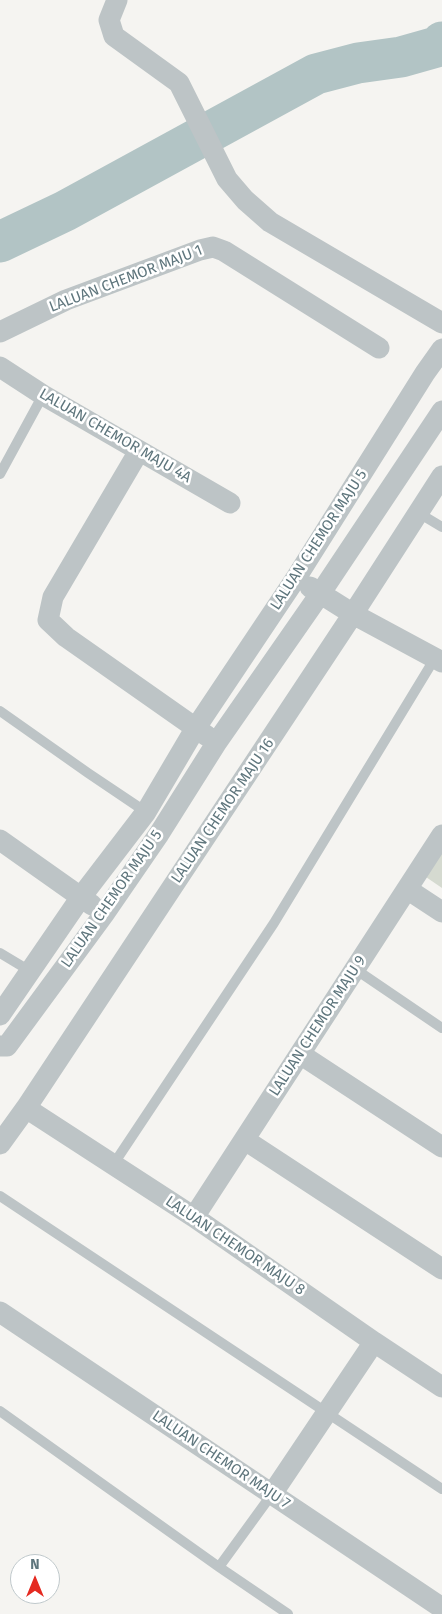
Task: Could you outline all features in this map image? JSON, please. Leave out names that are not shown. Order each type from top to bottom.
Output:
[{"type":"street","points":[[116,2],[109,20],[114,36],[179,83],[228,179],[244,200],[270,222],[442,323]]},
{"type":"street","name":"LALUAN CHEMOR MAJU 1","points":[[0,332],[66,300],[214,246],[379,348]]},
{"type":"street","name":"LALUAN CHEMOR MAJU 5","points":[[0,1015],[81,897],[146,812],[194,729],[296,578],[442,349]]},
{"type":"street","name":"LALUAN CHEMOR MAJU 4A","points":[[0,367],[43,395],[230,503]]},
{"type":"street","name":"LALUAN CHEMOR MAJU 5","points":[[0,1046],[7,1046],[104,914],[217,742],[320,594],[442,411]]},
{"type":"street","points":[[139,451],[53,597],[48,620],[66,637],[194,729],[217,742]]},
{"type":"street","name":"LALUAN CHEMOR MAJU 16","points":[[0,1144],[26,1108],[353,614],[442,476]]},
{"type":"street","points":[[296,578],[353,614],[438,660]]},
{"type":"street","name":"LALUAN CHEMOR MAJU 9","points":[[194,1217],[442,835]]},
{"type":"street","points":[[0,840],[104,914]]},
{"type":"street","points":[[407,889],[442,912]]},
{"type":"street","points":[[300,1054],[442,1147]]},
{"type":"street","name":"LALUAN CHEMOR MAJU 8","points":[[26,1108],[194,1217],[442,1387]]},
{"type":"street","points":[[245,1140],[442,1269]]},
{"type":"street","name":"LALUAN CHEMOR MAJU 7","points":[[0,1312],[442,1608]]},
{"type":"street","points":[[272,1494],[374,1342]]},
{"type":"lane","points":[[0,474],[43,395]]},
{"type":"lane","points":[[417,512],[442,527]]},
{"type":"lane","points":[[113,1165],[274,923],[438,660]]},
{"type":"lane","points":[[0,711],[146,812]]},
{"type":"lane","points":[[0,953],[30,971]]},
{"type":"lane","points":[[355,969],[442,1028]]},
{"type":"lane","points":[[0,1196],[442,1489]]},
{"type":"lane","points":[[0,1412],[288,1614]]},
{"type":"lane","points":[[219,1567],[272,1494]]},
{"type":"shaded area","points":[[442,847],[442,888],[423,875]]},
{"type":"waterway","points":[[0,242],[65,211],[316,74],[358,63],[401,57],[440,46],[442,42]]}]
